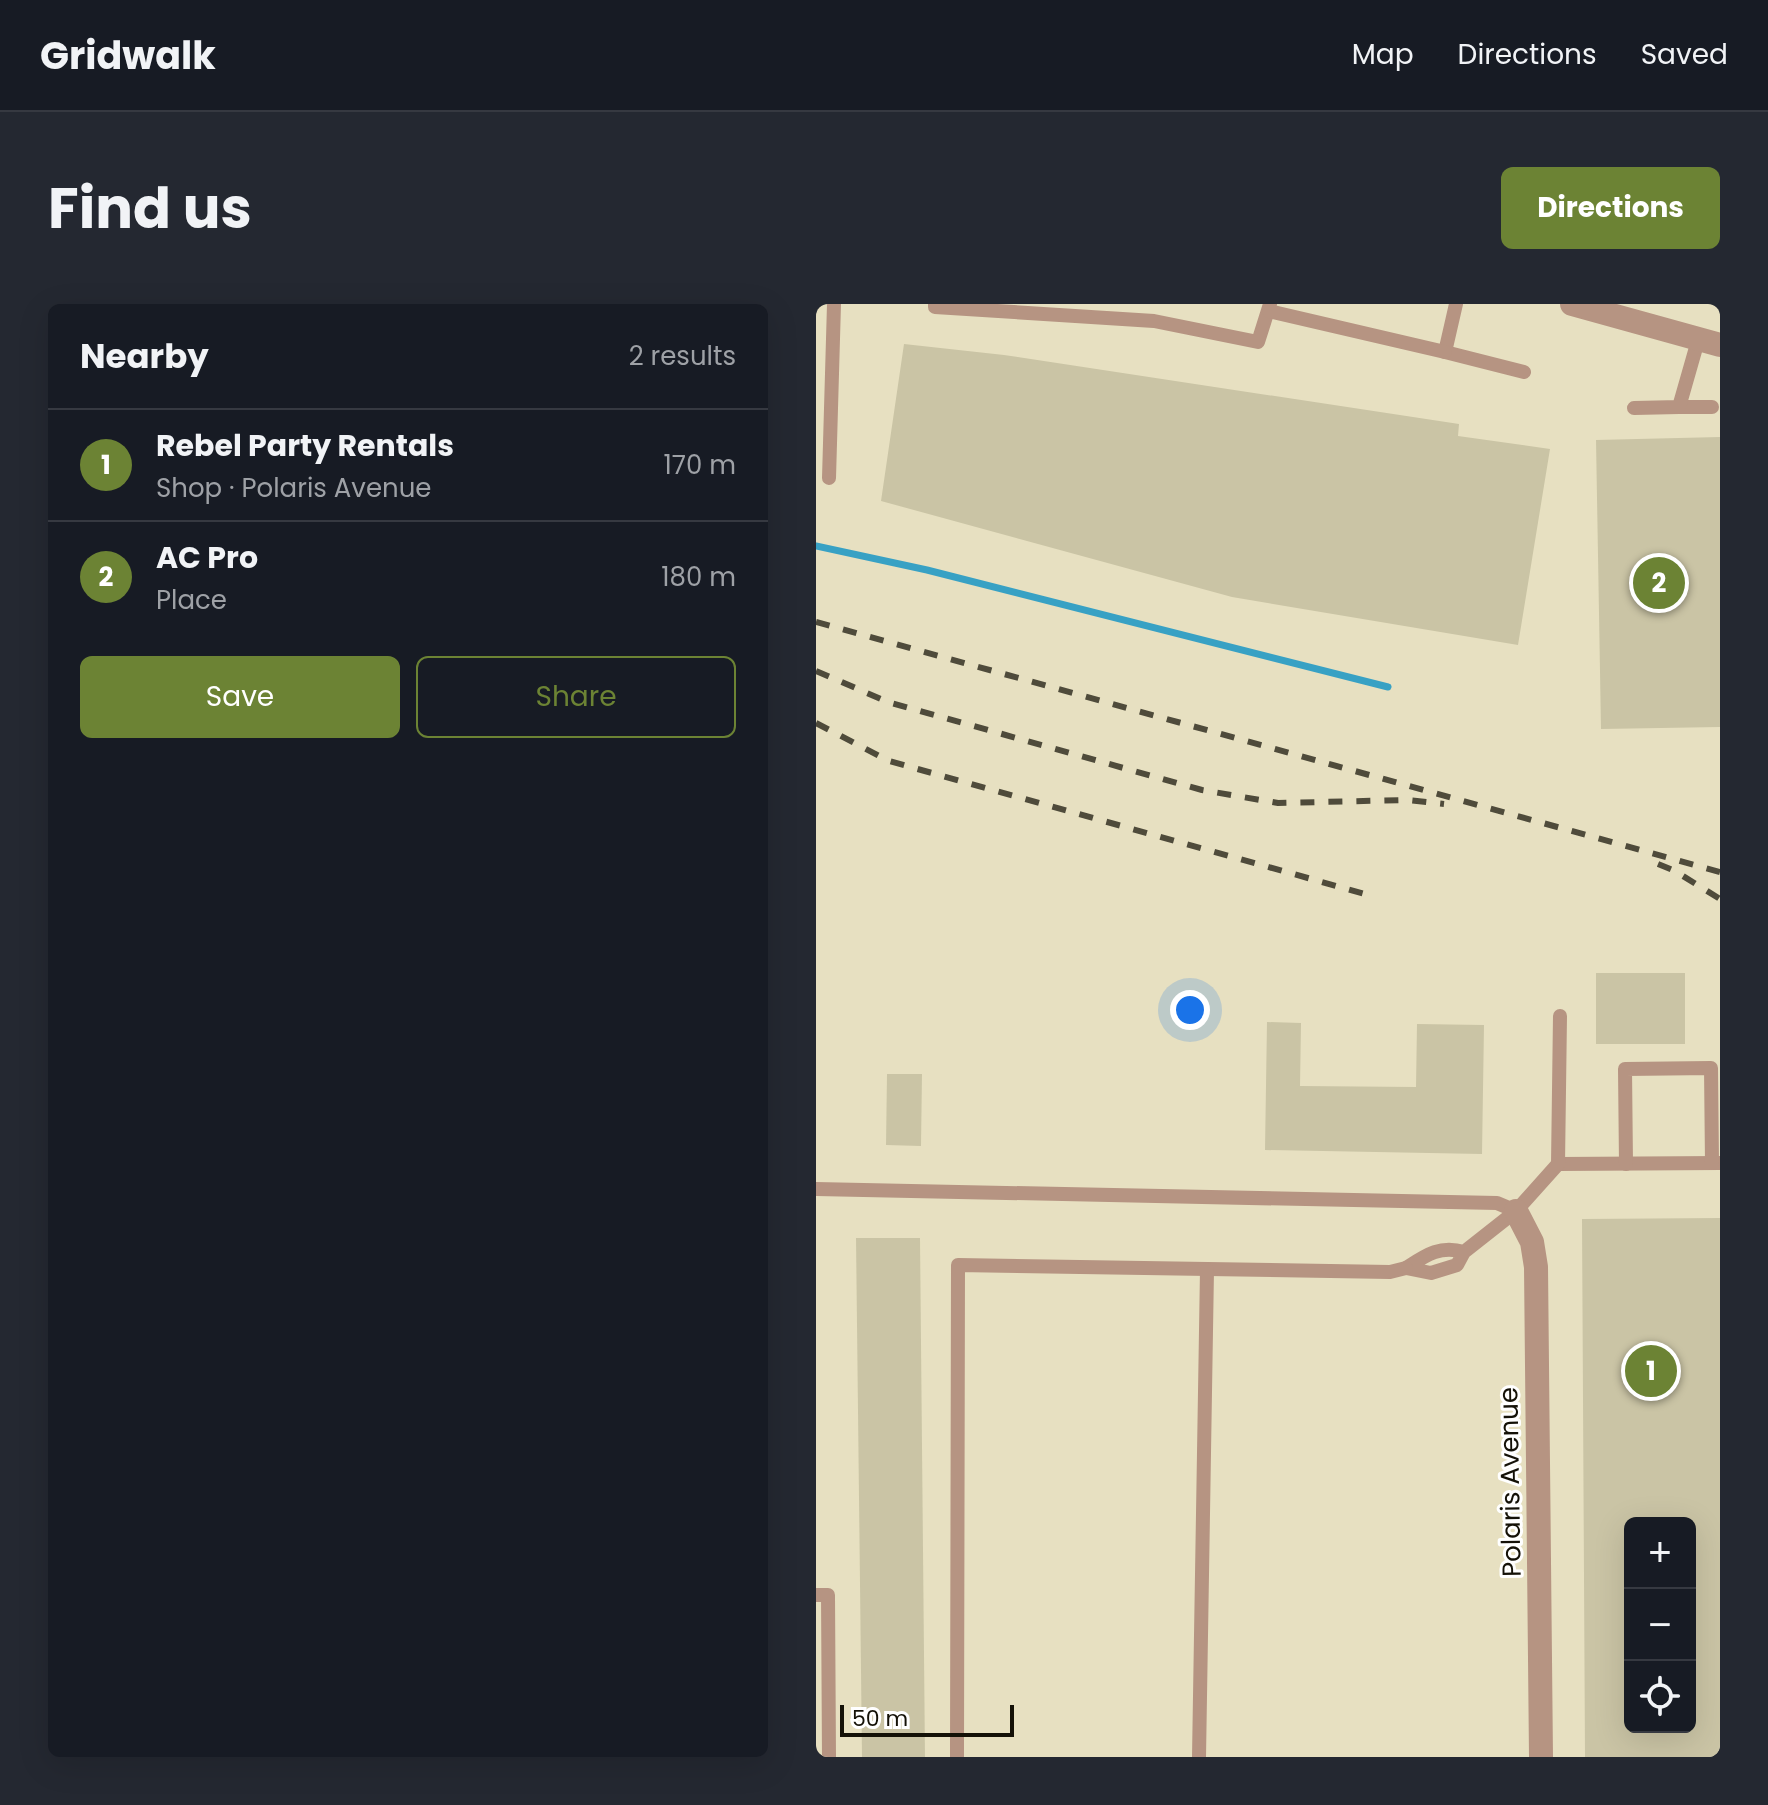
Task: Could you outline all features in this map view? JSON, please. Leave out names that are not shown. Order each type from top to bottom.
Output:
[{"type":"street","points":[[1572,304],[1709,341]]},
{"type":"street","name":"Polaris Avenue","points":[[1516,1211],[1532,1242],[1536,1267],[1541,1757]]},
{"type":"lane","points":[[829,478],[834,304]]},
{"type":"lane","points":[[935,304],[935,307],[1154,321],[1258,342],[1270,307],[1524,372]]},
{"type":"lane","points":[[1445,352],[1456,304]]},
{"type":"lane","points":[[1679,407],[1709,341]]},
{"type":"lane","points":[[1634,408],[1712,407]]},
{"type":"lane","points":[[957,1757],[958,1265],[1390,1272],[1406,1268],[1426,1255],[1451,1248],[1464,1252],[1516,1211],[1558,1164],[1560,1016]]},
{"type":"lane","points":[[1558,1164],[1626,1164],[1716,1163],[1711,1068],[1625,1069],[1626,1164]]},
{"type":"lane","points":[[816,1189],[1497,1203],[1516,1211]]},
{"type":"lane","points":[[1199,1757],[1207,1270]]},
{"type":"lane","points":[[816,1595],[828,1595],[822,1725],[829,1757]]},
{"type":"building","points":[[904,344],[1004,355],[1459,424],[1458,436],[1550,449],[1518,645],[1232,597],[881,501]]},
{"type":"building","points":[[1720,437],[1720,727],[1601,729],[1596,440]]},
{"type":"building","points":[[1596,973],[1685,973],[1685,1044],[1596,1044]]},
{"type":"building","points":[[1267,1022],[1301,1023],[1300,1086],[1416,1087],[1417,1024],[1484,1025],[1482,1154],[1265,1150]]},
{"type":"building","points":[[887,1074],[922,1074],[921,1146],[886,1145]]},
{"type":"building","points":[[1720,1218],[1720,1757],[1585,1757],[1582,1219]]},
{"type":"building","points":[[856,1238],[920,1238],[925,1757],[862,1757]]},
{"type":"waterway","points":[[816,546],[927,570],[1388,687]]},
{"type":"railway","points":[[816,622],[1720,872]]},
{"type":"railway","points":[[816,671],[888,702],[1202,790],[1278,803],[1407,800],[1444,804]]},
{"type":"railway","points":[[816,723],[889,761],[1365,894]]},
{"type":"railway","points":[[1658,864],[1720,899]]},
{"type":"place","name":"AC Pro","points":[[1659,583]]},
{"type":"place","name":"Rebel Party Rentals","points":[[1651,1371]]}]
